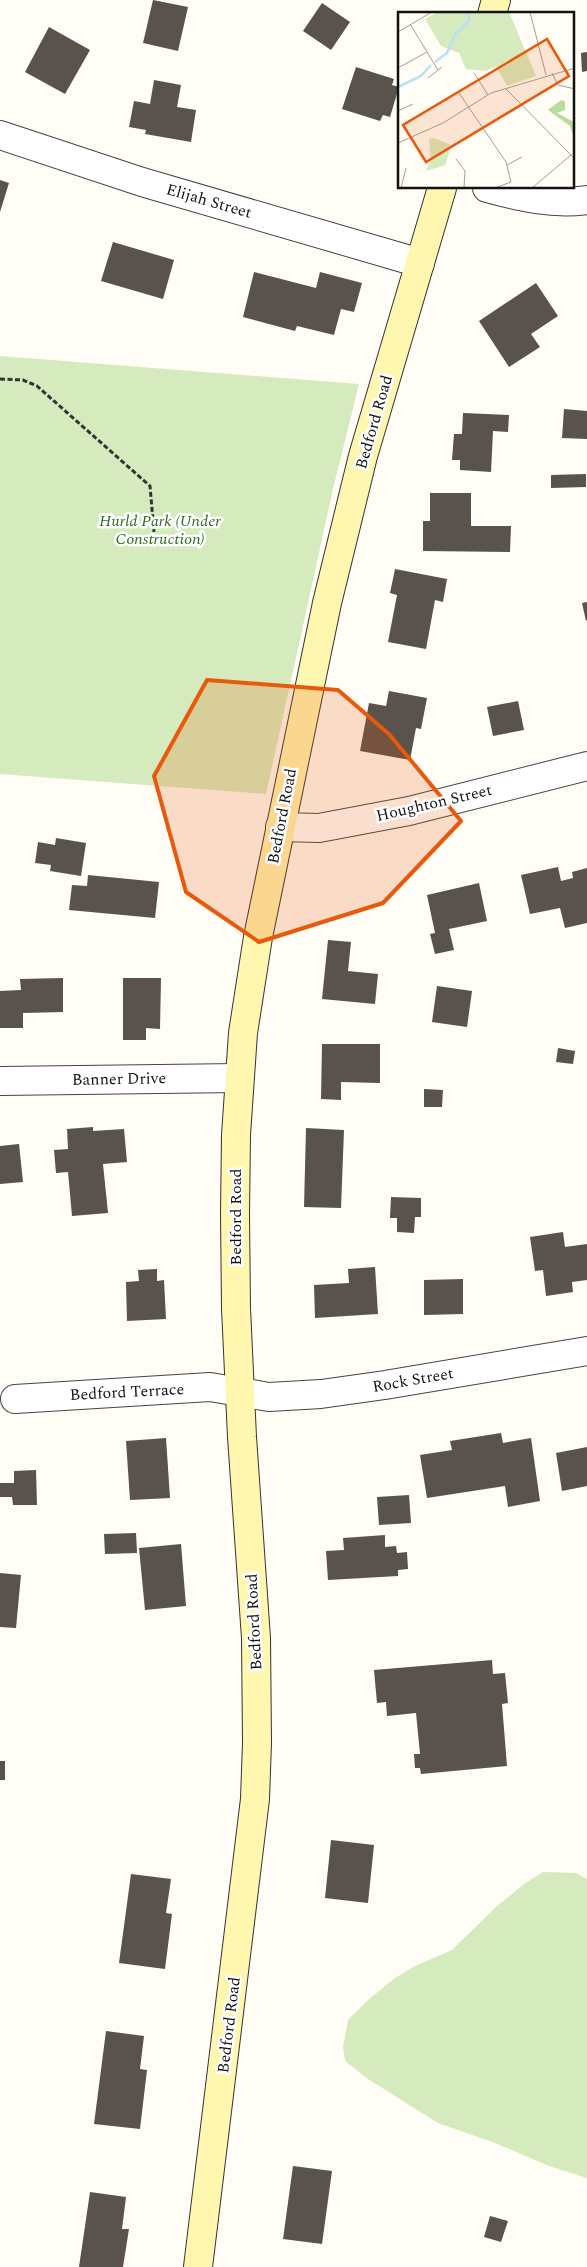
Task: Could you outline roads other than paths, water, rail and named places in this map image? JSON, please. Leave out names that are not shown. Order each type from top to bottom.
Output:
[{"type":"street","name":"Elijah Street","points":[[0,135],[142,182],[420,263]]},
{"type":"street","name":"Bedford Road","points":[[198,2267],[255,1799],[257,1720],[256,1638],[239,1392],[234,1214],[239,1078],[258,937],[312,666],[345,527],[442,189]]},
{"type":"street","points":[[492,189],[535,200],[558,202],[587,200]]},
{"type":"street","name":"Houghton Street","points":[[280,827],[319,828],[409,811],[587,766]]},
{"type":"street","name":"Banner Drive","points":[[0,1081],[239,1078]]},
{"type":"street","name":"Rock Street","points":[[239,1392],[269,1397],[321,1394],[587,1351]]},
{"type":"street","name":"Bedford Terrace","points":[[15,1399],[210,1388],[239,1392]]},
{"type":"park label","name":"Hurld Park (Under Construction)","points":[[160,530]]}]
